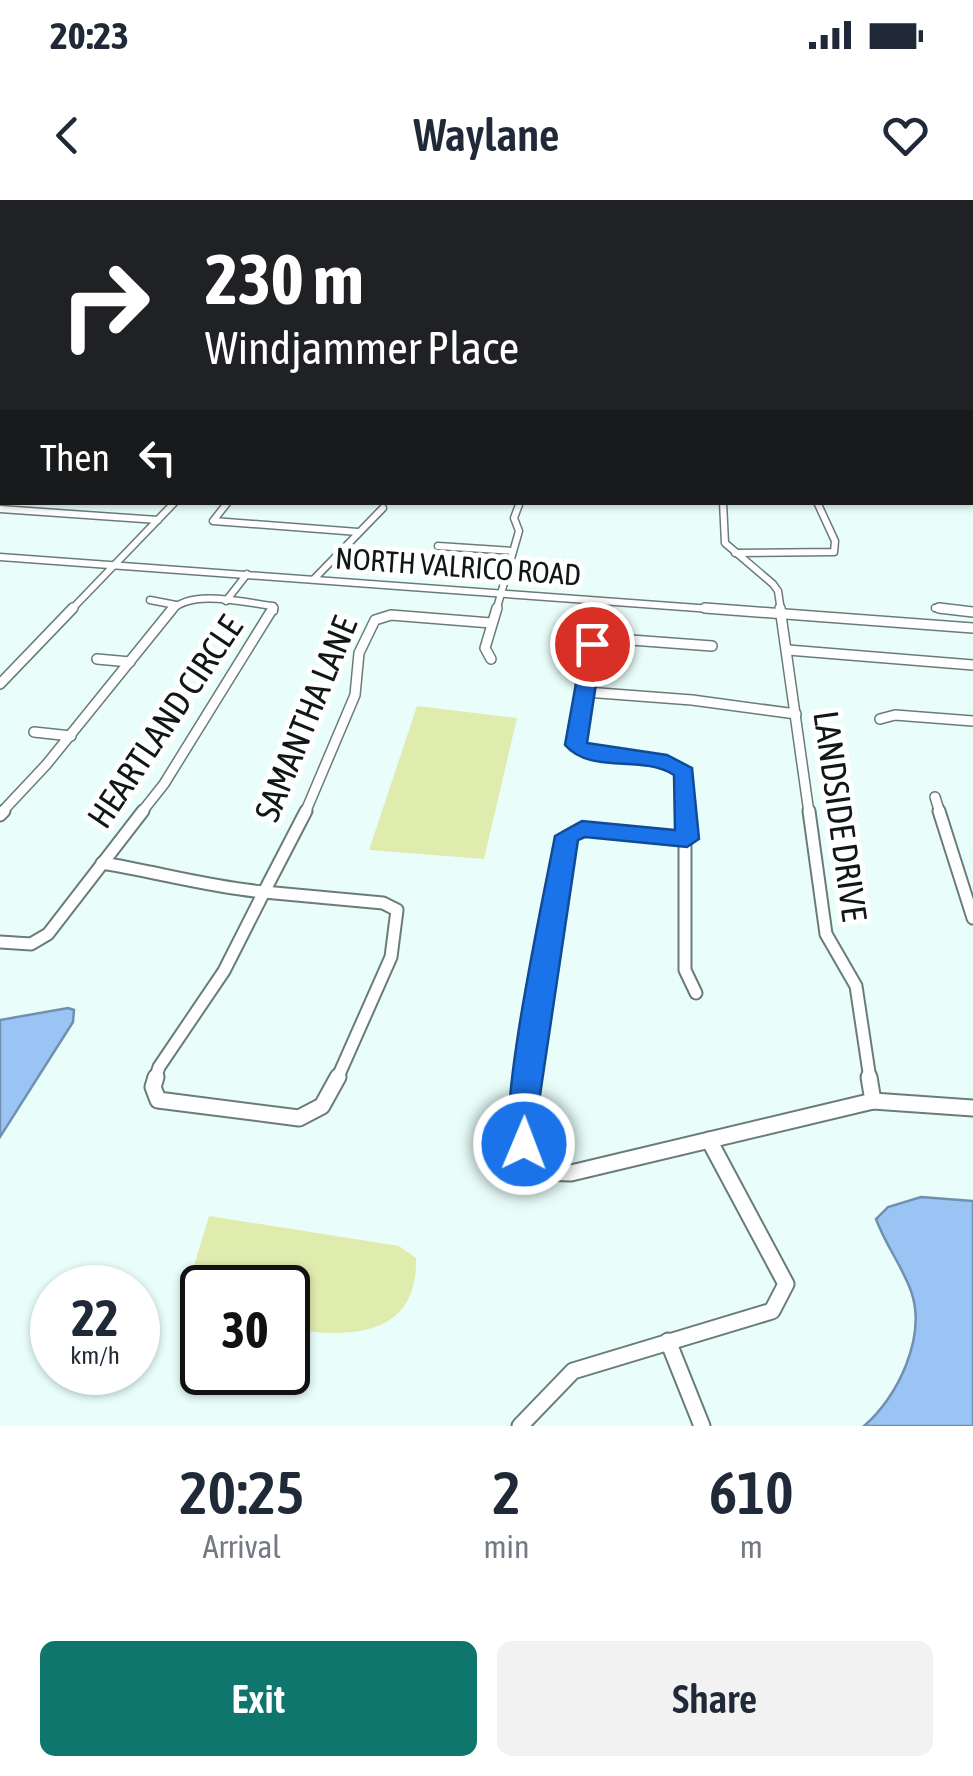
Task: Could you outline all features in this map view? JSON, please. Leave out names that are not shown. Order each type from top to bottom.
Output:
[{"type":"street","points":[[0,684],[173,505]]},
{"type":"street","points":[[226,505],[213,521],[358,532]]},
{"type":"street","points":[[491,659],[484,648],[519,531],[514,518],[519,505]]},
{"type":"street","points":[[723,505],[724,541],[735,553],[834,552],[835,541],[818,505]]},
{"type":"street","points":[[314,579],[324,561],[358,532],[366,519],[383,508]]},
{"type":"street","points":[[0,509],[158,520]]},
{"type":"street","points":[[438,546],[513,551]]},
{"type":"street","name":"LANDSIDE DRIVE","points":[[735,553],[769,576],[778,591],[826,934],[856,986],[872,1101]]},
{"type":"street","name":"NORTH VALRICO ROAD","points":[[0,557],[973,628]]},
{"type":"street","points":[[230,601],[250,574]]},
{"type":"street","name":"HEARTLAND CIRCLE","points":[[0,816],[176,604],[198,599],[273,606],[274,612],[164,784],[48,934],[32,944],[0,942]]},
{"type":"street","points":[[150,600],[176,604]]},
{"type":"street","points":[[935,608],[973,612]]},
{"type":"street","name":"SAMANTHA LANE","points":[[102,864],[210,886],[262,891],[384,903],[399,915],[381,986],[322,1106],[300,1118],[158,1100],[153,1087],[160,1068],[224,971],[262,891],[304,812],[348,712],[358,682],[358,652],[376,620],[391,615],[491,623]]},
{"type":"street","points":[[696,993],[685,970],[685,772],[667,761],[586,753],[576,745],[592,644],[604,638],[712,646]]},
{"type":"street","points":[[788,650],[973,665]]},
{"type":"street","points":[[97,659],[130,662]]},
{"type":"street","points":[[586,692],[692,700],[741,710],[796,714]]},
{"type":"street","points":[[880,718],[896,714],[973,720]]},
{"type":"street","points":[[34,732],[70,736]]},
{"type":"street","points":[[935,797],[973,918]]},
{"type":"street","points":[[687,839],[582,829],[566,836],[524,1095],[524,1144],[540,1172],[571,1174],[872,1101],[973,1108]]},
{"type":"street","points":[[520,1426],[573,1371],[772,1311],[786,1284],[709,1140]]},
{"type":"street","points":[[668,1341],[702,1426]]},
{"type":"green space","points":[[417,706],[517,718],[484,859],[369,850]]},
{"type":"green space","points":[[209,1216],[399,1246],[416,1258],[414,1284],[405,1304],[392,1318],[376,1327],[334,1333],[310,1332],[310,1265],[194,1265]]},
{"type":"water","points":[[74,1010],[73,1022],[0,1137],[0,1020]]},
{"type":"water","points":[[921,1197],[973,1201],[973,1426],[864,1426],[898,1382],[915,1327],[911,1291],[876,1219],[888,1207]]},
{"type":"route","points":[[524,1144],[524,1095],[566,836],[582,829],[687,839],[685,772],[667,761],[586,753],[576,745],[592,644]]}]
